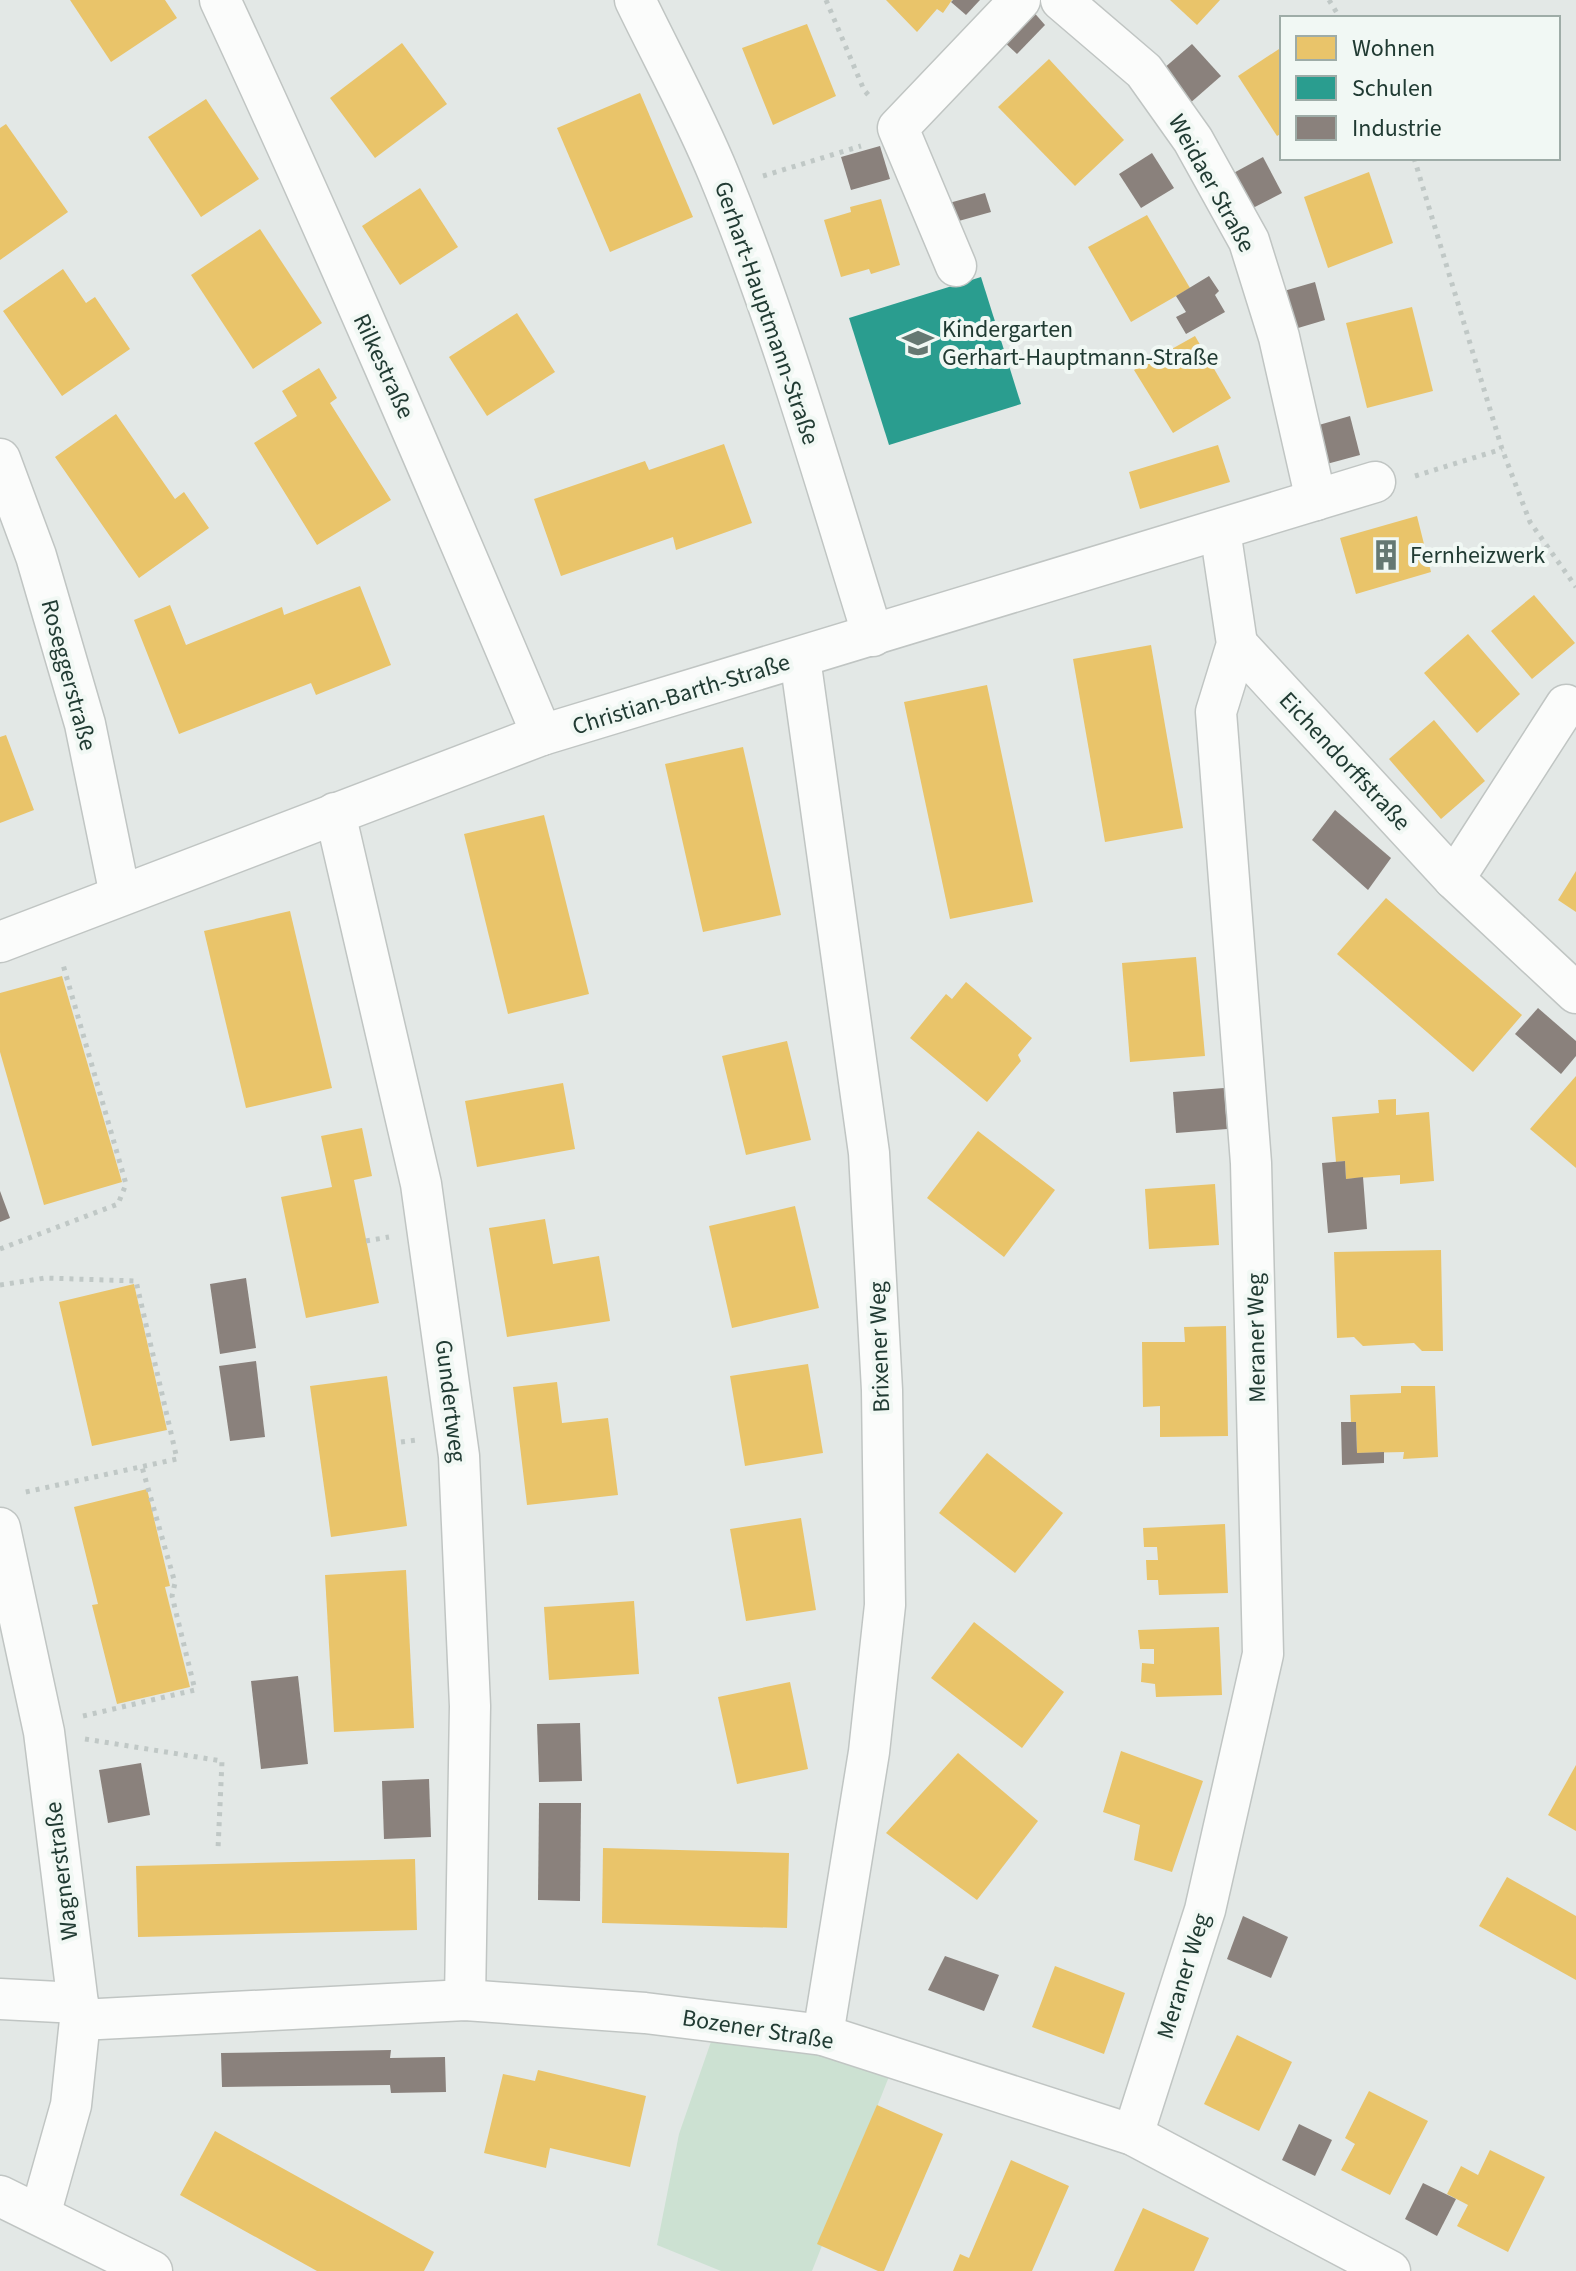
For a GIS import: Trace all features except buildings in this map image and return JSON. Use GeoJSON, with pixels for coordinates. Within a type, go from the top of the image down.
{"type":"FeatureCollection","features":[{"type":"Feature","properties":{"kind":"street","name":"Rilkestraße"},"geometry":{"type":"LineString","coordinates":[[220,0],[417,439],[542,735]]}},
{"type":"Feature","properties":{"kind":"street","name":"Gerhart-Hauptmann-Straße"},"geometry":{"type":"LineString","coordinates":[[635,0],[718,171],[742,234],[776,328],[873,636]]}},
{"type":"Feature","properties":{"kind":"street"},"geometry":{"type":"LineString","coordinates":[[956,266],[898,128],[1020,0]]}},
{"type":"Feature","properties":{"kind":"street","name":"Weidaer Straße"},"geometry":{"type":"LineString","coordinates":[[1061,0],[1144,71],[1193,140],[1249,241],[1279,337],[1316,500]]}},
{"type":"Feature","properties":{"kind":"street","name":"Roseggerstraße"},"geometry":{"type":"LineString","coordinates":[[0,459],[36,556],[85,724],[120,895]]}},
{"type":"Feature","properties":{"kind":"street","name":"Christian-Barth-Straße"},"geometry":{"type":"LineString","coordinates":[[0,942],[542,735],[1375,482]]}},
{"type":"Feature","properties":{"kind":"street","name":"Meraner Weg"},"geometry":{"type":"LineString","coordinates":[[1133,2135],[1205,1910],[1263,1654],[1251,1163],[1216,712],[1237,644],[1220,530]]}},
{"type":"Feature","properties":{"kind":"street","name":"Eichendorffstraße"},"geometry":{"type":"LineString","coordinates":[[1237,644],[1454,879],[1576,993]]}},
{"type":"Feature","properties":{"kind":"street","name":"Brixener Weg"},"geometry":{"type":"LineString","coordinates":[[800,658],[869,1153],[882,1390],[885,1605],[869,1752],[823,2035]]}},
{"type":"Feature","properties":{"kind":"street"},"geometry":{"type":"LineString","coordinates":[[1454,879],[1566,705]]}},
{"type":"Feature","properties":{"kind":"street","name":"Gundertweg"},"geometry":{"type":"LineString","coordinates":[[335,813],[421,1184],[459,1456],[470,1706],[465,2000]]}},
{"type":"Feature","properties":{"kind":"street","name":"Wagnerstraße"},"geometry":{"type":"LineString","coordinates":[[7,1511],[44,1728],[79,2011],[71,2105],[40,2215]]}},
{"type":"Feature","properties":{"kind":"street","name":"Bozener Straße"},"geometry":{"type":"LineString","coordinates":[[0,1999],[79,2011],[465,2000],[645,2013],[823,2035],[1133,2135],[1390,2271]]}},
{"type":"Feature","properties":{"kind":"street"},"geometry":{"type":"LineString","coordinates":[[0,2196],[152,2271]]}},
{"type":"Feature","properties":{"kind":"path"},"geometry":{"type":"LineString","coordinates":[[826,0],[864,90],[898,128]]}},
{"type":"Feature","properties":{"kind":"path"},"geometry":{"type":"LineString","coordinates":[[759,177],[863,146]]}},
{"type":"Feature","properties":{"kind":"path"},"geometry":{"type":"LineString","coordinates":[[1415,160],[1502,449],[1530,522],[1576,587]]}},
{"type":"Feature","properties":{"kind":"path"},"geometry":{"type":"LineString","coordinates":[[1375,482],[1386,486],[1502,449]]}},
{"type":"Feature","properties":{"kind":"path"},"geometry":{"type":"LineString","coordinates":[[0,1249],[118,1204],[126,1184],[51,922]]}},
{"type":"Feature","properties":{"kind":"path"},"geometry":{"type":"LineString","coordinates":[[0,1285],[45,1278],[136,1281],[177,1459],[142,1467],[7,1511]]}},
{"type":"Feature","properties":{"kind":"path"},"geometry":{"type":"LineString","coordinates":[[44,1728],[195,1690],[172,1596],[175,1583],[142,1467]]}},
{"type":"Feature","properties":{"kind":"path"},"geometry":{"type":"LineString","coordinates":[[44,1728],[222,1761],[218,1849]]}},
{"type":"Feature","properties":{"kind":"green space"},"geometry":{"type":"Polygon","coordinates":[[[714,2033],[819,2048],[890,2074],[812,2271],[721,2271],[657,2245],[679,2134],[714,2033]]]}},
{"type":"Feature","properties":{"kind":"place","name":"Kindergarten Gerhart-Hauptmann-Straße"},"geometry":{"type":"Point","coordinates":[918,343]}},
{"type":"Feature","properties":{"kind":"place","name":"Fernheizwerk"},"geometry":{"type":"Point","coordinates":[1386,555]}}]}
